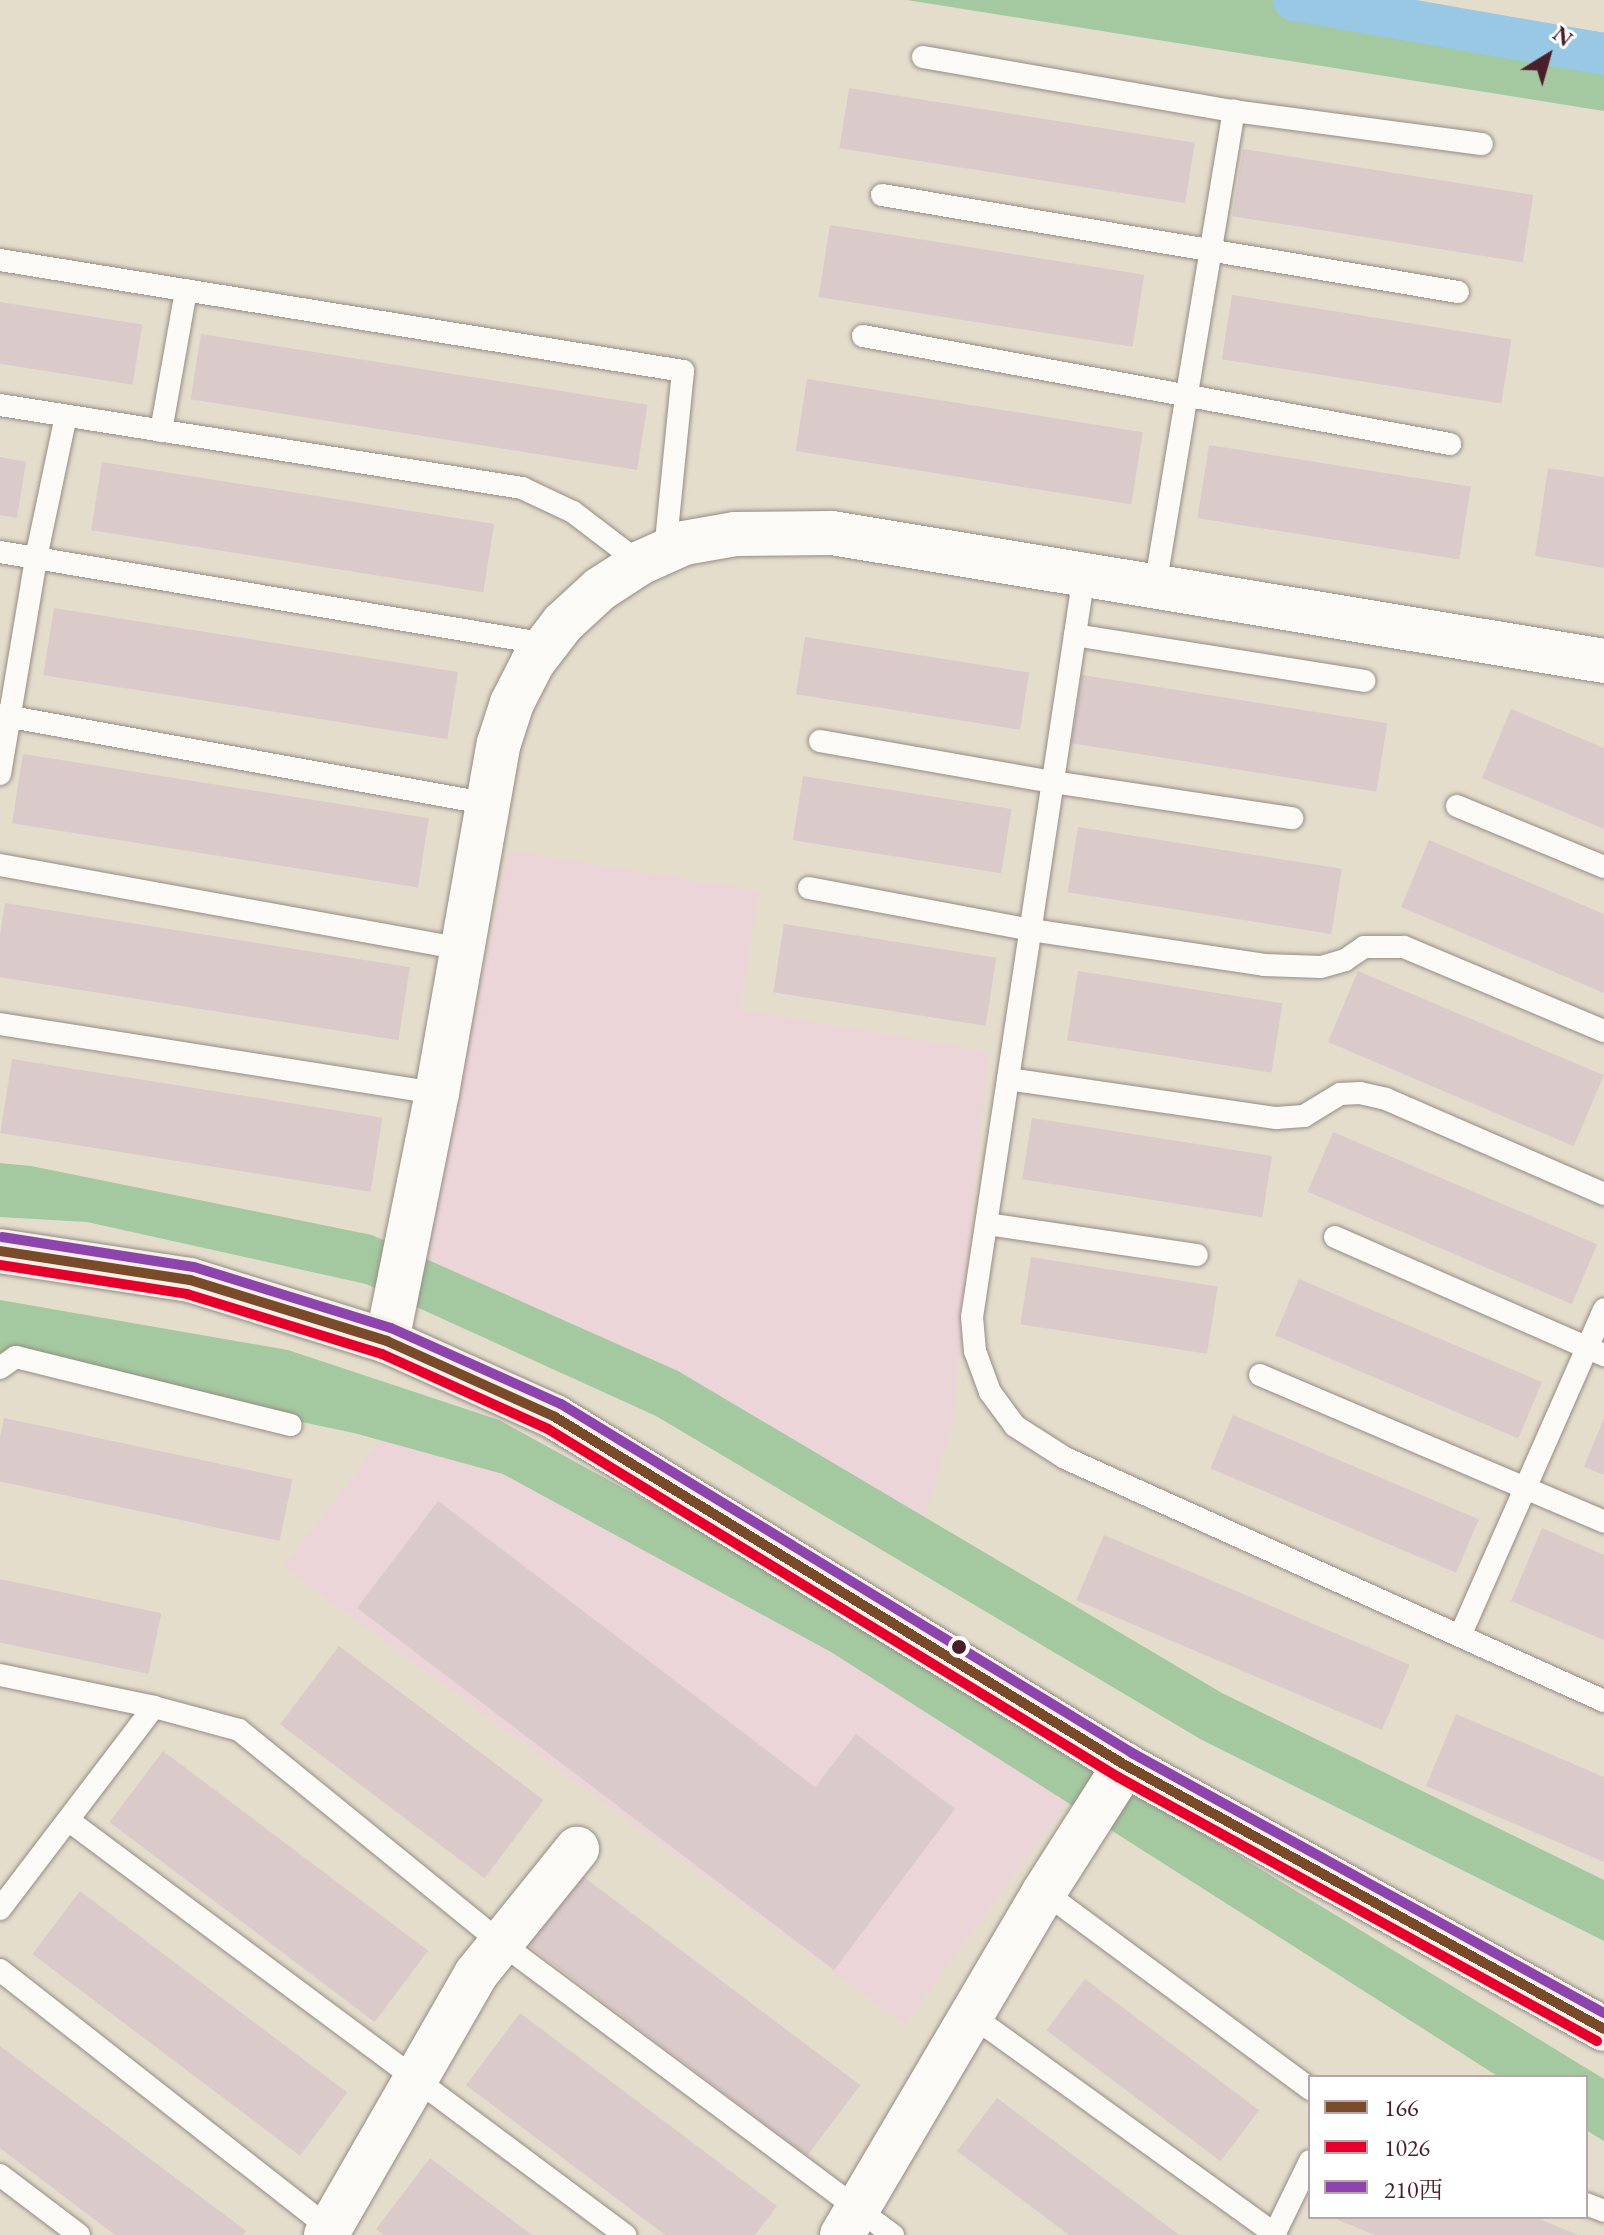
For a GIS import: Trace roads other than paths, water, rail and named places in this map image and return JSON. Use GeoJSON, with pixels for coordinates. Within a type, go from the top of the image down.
{"type":"FeatureCollection","features":[{"type":"Feature","properties":{"kind":"main road"},"geometry":{"type":"LineString","coordinates":[[0,1251],[190,1280],[387,1341],[555,1417],[1125,1765],[1604,2029]]}},
{"type":"Feature","properties":{"kind":"street"},"geometry":{"type":"LineString","coordinates":[[387,1341],[437,1093],[499,743],[512,703],[563,623],[600,589],[652,557],[684,543],[735,534],[832,533],[1604,661]]}},
{"type":"Feature","properties":{"kind":"street"},"geometry":{"type":"LineString","coordinates":[[849,2223],[1044,1892],[1125,1765]]}},
{"type":"Feature","properties":{"kind":"street"},"geometry":{"type":"LineString","coordinates":[[332,2233],[414,2080],[476,1974],[577,1849]]}},
{"type":"Feature","properties":{"kind":"lane"},"geometry":{"type":"LineString","coordinates":[[923,57],[1234,111],[1482,144]]}},
{"type":"Feature","properties":{"kind":"lane"},"geometry":{"type":"LineString","coordinates":[[1155,587],[1234,111]]}},
{"type":"Feature","properties":{"kind":"lane"},"geometry":{"type":"LineString","coordinates":[[882,195],[1458,292]]}},
{"type":"Feature","properties":{"kind":"lane"},"geometry":{"type":"LineString","coordinates":[[0,260],[683,371],[652,557],[573,512],[522,488],[0,405]]}},
{"type":"Feature","properties":{"kind":"lane"},"geometry":{"type":"LineString","coordinates":[[161,431],[186,290]]}},
{"type":"Feature","properties":{"kind":"lane"},"geometry":{"type":"LineString","coordinates":[[863,336],[1187,393],[1450,444]]}},
{"type":"Feature","properties":{"kind":"lane"},"geometry":{"type":"LineString","coordinates":[[0,774],[4,716],[66,416]]}},
{"type":"Feature","properties":{"kind":"lane"},"geometry":{"type":"LineString","coordinates":[[0,552],[547,644]]}},
{"type":"Feature","properties":{"kind":"lane"},"geometry":{"type":"LineString","coordinates":[[1084,575],[972,1317],[975,1351],[990,1392],[1015,1426],[1065,1458],[1604,1701]]}},
{"type":"Feature","properties":{"kind":"lane"},"geometry":{"type":"LineString","coordinates":[[1075,635],[1364,681]]}},
{"type":"Feature","properties":{"kind":"lane"},"geometry":{"type":"LineString","coordinates":[[4,716],[488,804]]}},
{"type":"Feature","properties":{"kind":"lane"},"geometry":{"type":"LineString","coordinates":[[820,741],[1053,782],[1292,818]]}},
{"type":"Feature","properties":{"kind":"lane"},"geometry":{"type":"LineString","coordinates":[[1457,806],[1604,867]]}},
{"type":"Feature","properties":{"kind":"lane"},"geometry":{"type":"LineString","coordinates":[[0,865],[463,949]]}},
{"type":"Feature","properties":{"kind":"lane"},"geometry":{"type":"LineString","coordinates":[[809,888],[1031,930],[1297,967],[1321,967],[1345,960],[1364,947],[1404,947],[1604,1031]]}},
{"type":"Feature","properties":{"kind":"lane"},"geometry":{"type":"LineString","coordinates":[[0,1024],[437,1093]]}},
{"type":"Feature","properties":{"kind":"lane"},"geometry":{"type":"LineString","coordinates":[[1008,1079],[1276,1118],[1304,1116],[1340,1094],[1360,1093],[1386,1099],[1604,1194]]}},
{"type":"Feature","properties":{"kind":"lane"},"geometry":{"type":"LineString","coordinates":[[987,1224],[1197,1255]]}},
{"type":"Feature","properties":{"kind":"lane"},"geometry":{"type":"LineString","coordinates":[[1335,1237],[1595,1352]]}},
{"type":"Feature","properties":{"kind":"lane"},"geometry":{"type":"LineString","coordinates":[[1460,1636],[1524,1490],[1595,1352],[1604,1309]]}},
{"type":"Feature","properties":{"kind":"lane"},"geometry":{"type":"LineString","coordinates":[[0,1368],[16,1357],[291,1425]]}},
{"type":"Feature","properties":{"kind":"lane"},"geometry":{"type":"LineString","coordinates":[[1260,1375],[1604,1522]]}},
{"type":"Feature","properties":{"kind":"lane"},"geometry":{"type":"LineString","coordinates":[[0,1675],[154,1707],[239,1730],[849,2223],[893,2235]]}},
{"type":"Feature","properties":{"kind":"lane"},"geometry":{"type":"LineString","coordinates":[[0,1909],[154,1707]]}},
{"type":"Feature","properties":{"kind":"lane"},"geometry":{"type":"LineString","coordinates":[[68,1820],[625,2235]]}},
{"type":"Feature","properties":{"kind":"lane"},"geometry":{"type":"LineString","coordinates":[[1044,1892],[1308,2088]]}},
{"type":"Feature","properties":{"kind":"lane"},"geometry":{"type":"LineString","coordinates":[[0,1970],[332,2233]]}},
{"type":"Feature","properties":{"kind":"lane"},"geometry":{"type":"LineString","coordinates":[[971,2015],[1275,2235],[1308,2165]]}},
{"type":"Feature","properties":{"kind":"lane"},"geometry":{"type":"LineString","coordinates":[[0,2175],[79,2235]]}},
{"type":"Feature","properties":{"kind":"waterway"},"geometry":{"type":"LineString","coordinates":[[1294,0],[1604,54]]}}]}
